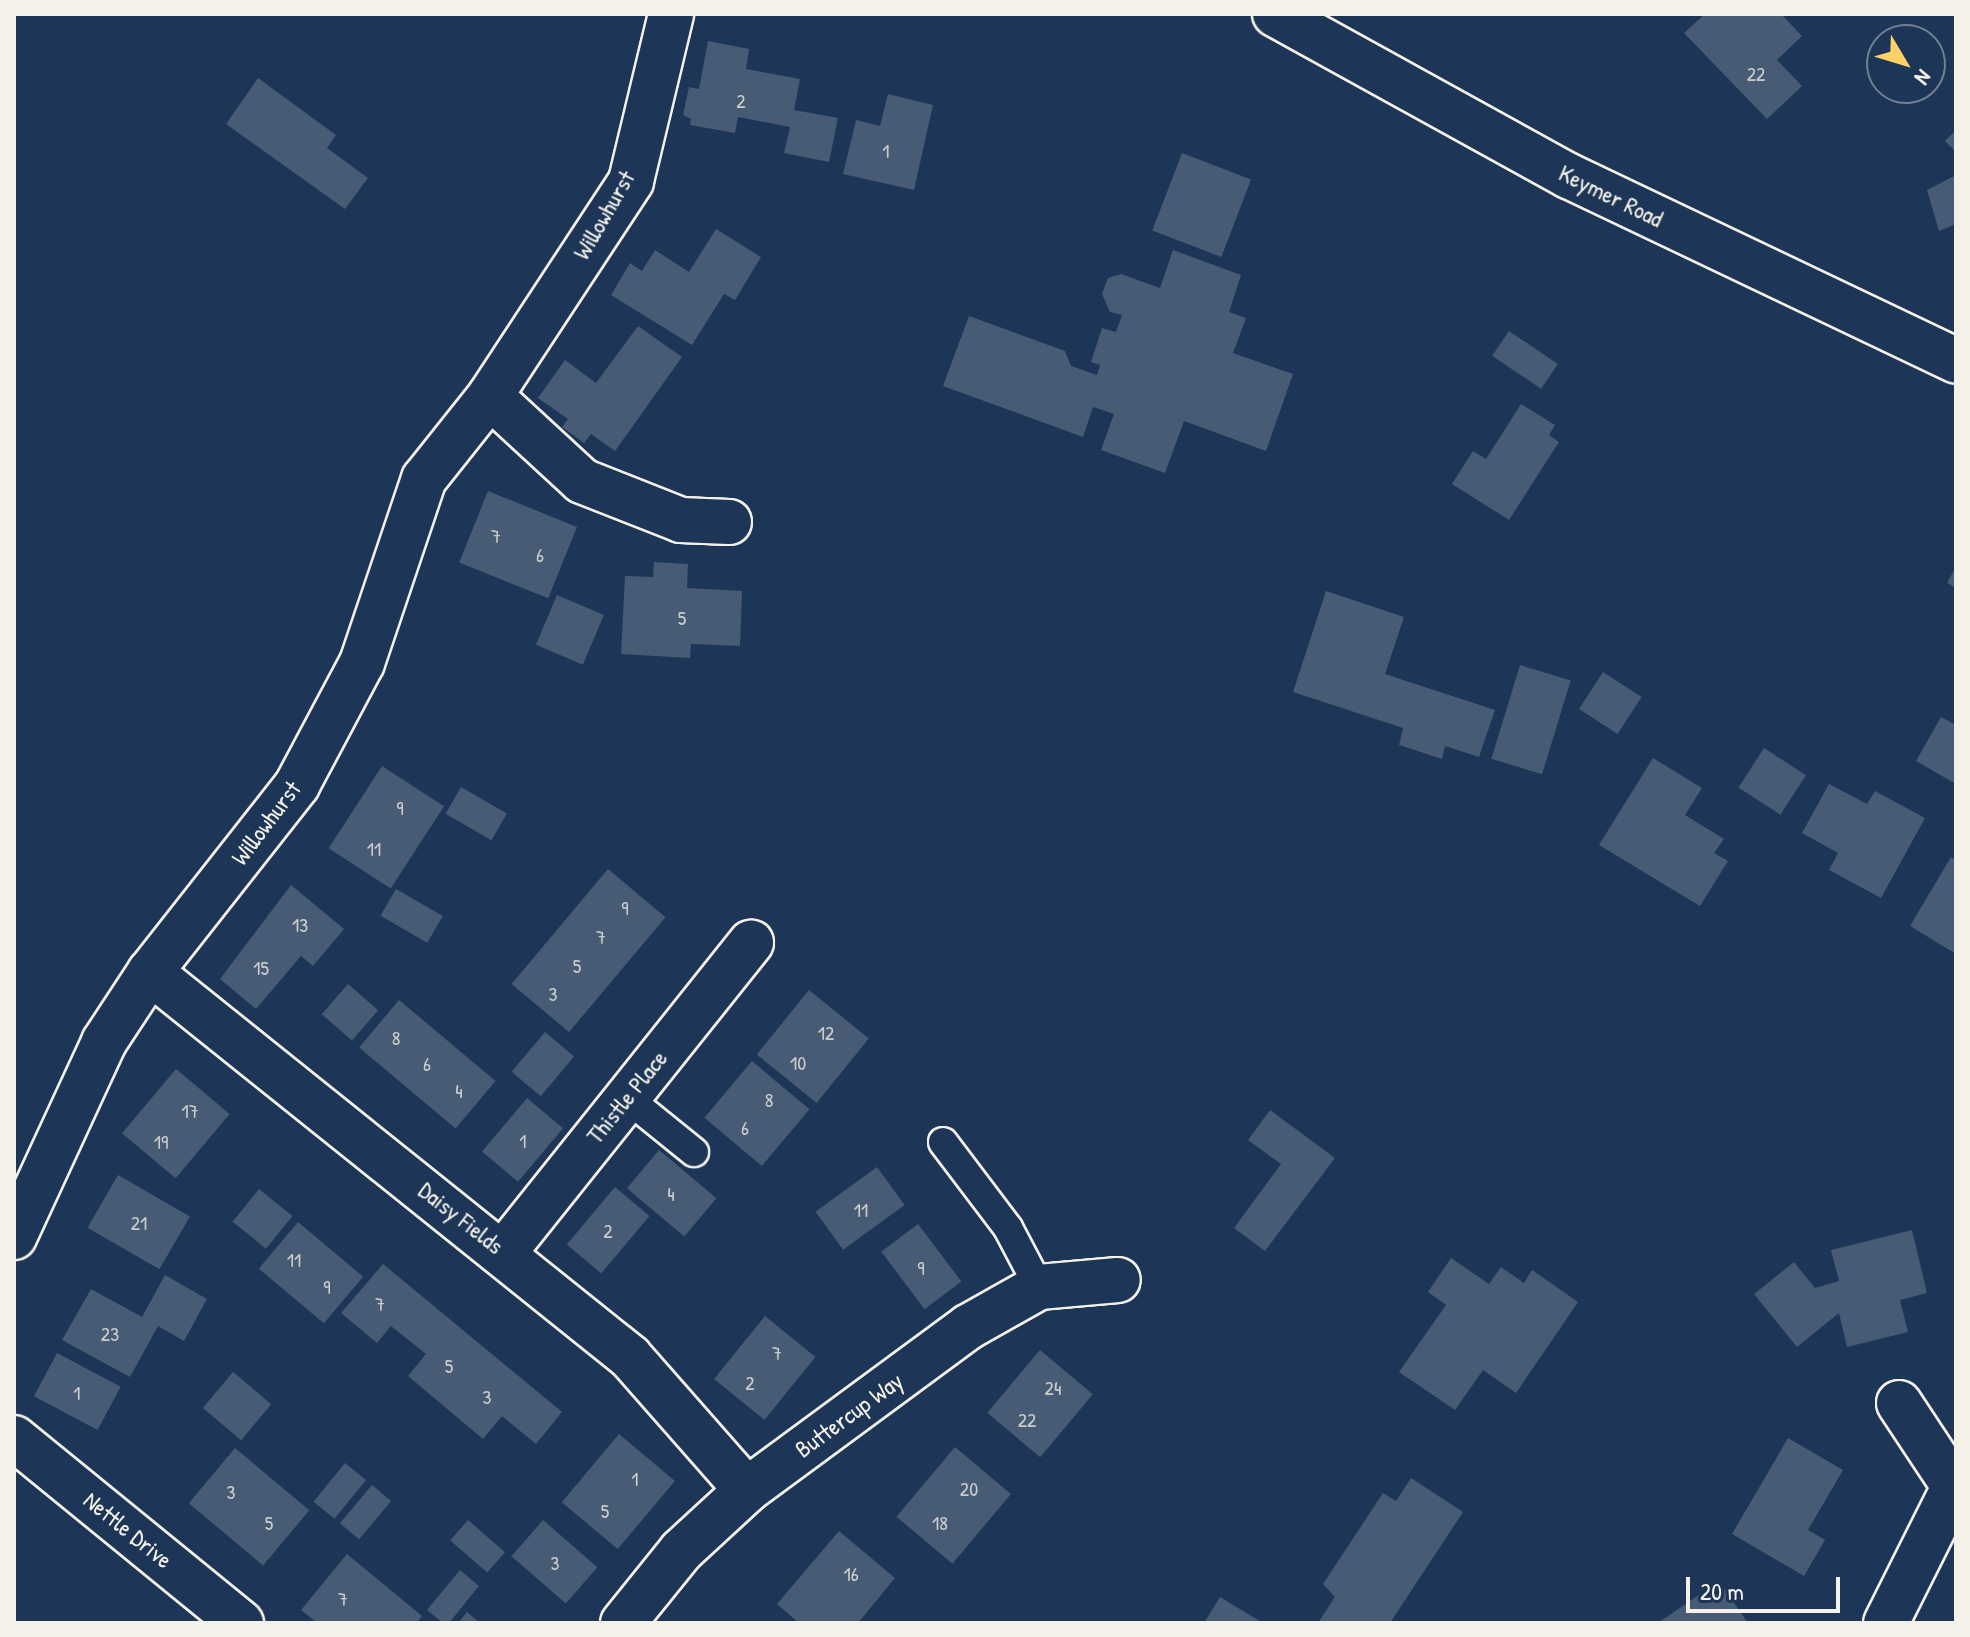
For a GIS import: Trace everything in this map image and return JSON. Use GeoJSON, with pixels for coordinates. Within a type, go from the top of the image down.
{"type":"FeatureCollection","features":[{"type":"Feature","properties":{"kind":"street","name":"Willowhurst"},"geometry":{"type":"LineString","coordinates":[[14,1237],[104,1042],[150,972],[297,785],[362,663],[424,479],[490,396],[631,181],[671,14]]}},
{"type":"Feature","properties":{"kind":"street","name":"Keymer Road"},"geometry":{"type":"LineString","coordinates":[[1275,14],[1569,176],[1956,361]]}},
{"type":"Feature","properties":{"kind":"street"},"geometry":{"type":"LineString","coordinates":[[490,396],[582,481],[681,520],[729,522]]}},
{"type":"Feature","properties":{"kind":"street","name":"Thistle Place"},"geometry":{"type":"LineString","coordinates":[[504,1252],[751,943]]}},
{"type":"Feature","properties":{"kind":"street","name":"Daisy Fields"},"geometry":{"type":"LineString","coordinates":[[150,972],[504,1252],[630,1357],[747,1490]]}},
{"type":"Feature","properties":{"kind":"street","name":"Buttercup Way"},"geometry":{"type":"LineString","coordinates":[[623,1623],[681,1551],[747,1490],[968,1327],[1039,1287],[1118,1280]]}},
{"type":"Feature","properties":{"kind":"street"},"geometry":{"type":"LineString","coordinates":[[1886,1623],[1954,1483],[1899,1403]]}},
{"type":"Feature","properties":{"kind":"street","name":"Nettle Drive"},"geometry":{"type":"LineString","coordinates":[[14,1438],[241,1623]]}},
{"type":"Feature","properties":{"kind":"lane"},"geometry":{"type":"LineString","coordinates":[[627,1098],[694,1152]]}},
{"type":"Feature","properties":{"kind":"lane"},"geometry":{"type":"LineString","coordinates":[[943,1142],[1008,1228],[1039,1287]]}},
{"type":"Feature","properties":{"kind":"building"},"geometry":{"type":"Polygon","coordinates":[[[1705,14],[1781,14],[1802,36],[1777,60],[1802,86],[1767,119],[1684,33],[1705,14]]]}},
{"type":"Feature","properties":{"kind":"building"},"geometry":{"type":"Polygon","coordinates":[[[708,41],[749,49],[746,69],[800,79],[794,110],[838,118],[829,162],[784,153],[790,127],[738,117],[735,133],[690,125],[691,119],[683,115],[689,87],[699,89],[708,41]]]}},
{"type":"Feature","properties":{"kind":"building"},"geometry":{"type":"Polygon","coordinates":[[[258,78],[336,135],[327,148],[368,178],[345,209],[226,124],[258,78]]]}},
{"type":"Feature","properties":{"kind":"building"},"geometry":{"type":"Polygon","coordinates":[[[888,94],[933,105],[914,190],[843,174],[856,120],[880,126],[888,94]]]}},
{"type":"Feature","properties":{"kind":"building"},"geometry":{"type":"Polygon","coordinates":[[[1956,130],[1956,152],[1945,141],[1956,130]]]}},
{"type":"Feature","properties":{"kind":"building"},"geometry":{"type":"Polygon","coordinates":[[[1182,153],[1251,180],[1221,257],[1152,230],[1182,153]]]}},
{"type":"Feature","properties":{"kind":"building"},"geometry":{"type":"Polygon","coordinates":[[[1956,175],[1956,224],[1939,231],[1927,190],[1956,175]]]}},
{"type":"Feature","properties":{"kind":"building"},"geometry":{"type":"Polygon","coordinates":[[[716,229],[761,257],[735,300],[724,294],[692,345],[611,295],[630,263],[642,271],[655,250],[689,272],[716,229]]]}},
{"type":"Feature","properties":{"kind":"building"},"geometry":{"type":"Polygon","coordinates":[[[1173,250],[1241,275],[1229,312],[1246,318],[1233,353],[1293,374],[1266,451],[1184,421],[1165,473],[1101,450],[1114,414],[1093,407],[1083,437],[943,386],[969,316],[1065,351],[1071,366],[1097,375],[1100,365],[1091,362],[1102,328],[1116,332],[1122,315],[1110,312],[1102,294],[1108,278],[1121,274],[1160,288],[1173,250]]]}},
{"type":"Feature","properties":{"kind":"building"},"geometry":{"type":"Polygon","coordinates":[[[638,326],[682,357],[615,451],[591,434],[584,443],[562,427],[568,419],[538,398],[565,360],[596,383],[638,326]]]}},
{"type":"Feature","properties":{"kind":"building"},"geometry":{"type":"Polygon","coordinates":[[[1509,331],[1558,364],[1541,389],[1492,356],[1509,331]]]}},
{"type":"Feature","properties":{"kind":"building"},"geometry":{"type":"Polygon","coordinates":[[[1521,404],[1555,425],[1549,435],[1559,442],[1509,520],[1452,484],[1473,451],[1486,459],[1521,404]]]}},
{"type":"Feature","properties":{"kind":"building"},"geometry":{"type":"Polygon","coordinates":[[[488,491],[577,527],[548,598],[459,562],[488,491]]]}},
{"type":"Feature","properties":{"kind":"building"},"geometry":{"type":"Polygon","coordinates":[[[654,562],[688,564],[687,588],[742,591],[740,646],[691,644],[690,658],[621,654],[625,576],[653,577],[654,562]]]}},
{"type":"Feature","properties":{"kind":"building"},"geometry":{"type":"Polygon","coordinates":[[[1956,567],[1956,588],[1947,583],[1956,567]]]}},
{"type":"Feature","properties":{"kind":"building"},"geometry":{"type":"Polygon","coordinates":[[[1326,591],[1404,617],[1385,674],[1495,710],[1479,757],[1445,746],[1442,759],[1399,745],[1403,728],[1293,692],[1326,591]]]}},
{"type":"Feature","properties":{"kind":"building"},"geometry":{"type":"Polygon","coordinates":[[[557,595],[604,615],[583,665],[536,645],[557,595]]]}},
{"type":"Feature","properties":{"kind":"building"},"geometry":{"type":"Polygon","coordinates":[[[1520,665],[1571,680],[1542,774],[1491,759],[1520,665]]]}},
{"type":"Feature","properties":{"kind":"building"},"geometry":{"type":"Polygon","coordinates":[[[1603,672],[1642,697],[1618,734],[1579,709],[1603,672]]]}},
{"type":"Feature","properties":{"kind":"building"},"geometry":{"type":"Polygon","coordinates":[[[1941,717],[1956,725],[1956,784],[1916,761],[1941,717]]]}},
{"type":"Feature","properties":{"kind":"building"},"geometry":{"type":"Polygon","coordinates":[[[1764,748],[1806,775],[1780,815],[1738,787],[1764,748]]]}},
{"type":"Feature","properties":{"kind":"building"},"geometry":{"type":"Polygon","coordinates":[[[1653,758],[1702,788],[1685,815],[1724,839],[1714,853],[1728,861],[1700,906],[1599,845],[1653,758]]]}},
{"type":"Feature","properties":{"kind":"building"},"geometry":{"type":"Polygon","coordinates":[[[382,766],[444,806],[391,888],[329,848],[382,766]]]}},
{"type":"Feature","properties":{"kind":"building"},"geometry":{"type":"Polygon","coordinates":[[[1829,784],[1867,804],[1875,791],[1925,818],[1881,898],[1829,870],[1838,853],[1802,833],[1829,784]]]}},
{"type":"Feature","properties":{"kind":"building"},"geometry":{"type":"Polygon","coordinates":[[[461,787],[507,814],[491,840],[446,814],[461,787]]]}},
{"type":"Feature","properties":{"kind":"building"},"geometry":{"type":"Polygon","coordinates":[[[1951,857],[1956,860],[1956,954],[1910,926],[1951,857]]]}},
{"type":"Feature","properties":{"kind":"building"},"geometry":{"type":"Polygon","coordinates":[[[608,869],[665,917],[569,1032],[512,984],[608,869]]]}},
{"type":"Feature","properties":{"kind":"building"},"geometry":{"type":"Polygon","coordinates":[[[291,885],[344,929],[313,966],[301,956],[256,1009],[220,979],[291,885]]]}},
{"type":"Feature","properties":{"kind":"building"},"geometry":{"type":"Polygon","coordinates":[[[396,889],[443,916],[427,943],[380,916],[396,889]]]}},
{"type":"Feature","properties":{"kind":"building"},"geometry":{"type":"Polygon","coordinates":[[[348,984],[378,1010],[352,1040],[322,1014],[348,984]]]}},
{"type":"Feature","properties":{"kind":"building"},"geometry":{"type":"Polygon","coordinates":[[[809,990],[869,1038],[817,1103],[757,1055],[809,990]]]}},
{"type":"Feature","properties":{"kind":"building"},"geometry":{"type":"Polygon","coordinates":[[[399,1000],[496,1081],[456,1128],[359,1047],[399,1000]]]}},
{"type":"Feature","properties":{"kind":"building"},"geometry":{"type":"Polygon","coordinates":[[[545,1032],[574,1056],[541,1096],[512,1072],[545,1032]]]}},
{"type":"Feature","properties":{"kind":"building"},"geometry":{"type":"Polygon","coordinates":[[[752,1061],[809,1109],[762,1166],[704,1118],[752,1061]]]}},
{"type":"Feature","properties":{"kind":"building"},"geometry":{"type":"Polygon","coordinates":[[[176,1069],[230,1114],[176,1178],[122,1133],[176,1069]]]}},
{"type":"Feature","properties":{"kind":"building"},"geometry":{"type":"Polygon","coordinates":[[[527,1098],[563,1128],[518,1182],[482,1152],[527,1098]]]}},
{"type":"Feature","properties":{"kind":"building"},"geometry":{"type":"Polygon","coordinates":[[[1270,1110],[1335,1158],[1265,1251],[1234,1228],[1281,1164],[1248,1140],[1270,1110]]]}},
{"type":"Feature","properties":{"kind":"building"},"geometry":{"type":"Polygon","coordinates":[[[659,1150],[716,1198],[684,1237],[627,1188],[659,1150]]]}},
{"type":"Feature","properties":{"kind":"building"},"geometry":{"type":"Polygon","coordinates":[[[877,1167],[905,1205],[843,1250],[816,1212],[877,1167]]]}},
{"type":"Feature","properties":{"kind":"building"},"geometry":{"type":"Polygon","coordinates":[[[118,1175],[190,1216],[159,1269],[88,1228],[118,1175]]]}},
{"type":"Feature","properties":{"kind":"building"},"geometry":{"type":"Polygon","coordinates":[[[615,1187],[649,1216],[601,1273],[567,1244],[615,1187]]]}},
{"type":"Feature","properties":{"kind":"building"},"geometry":{"type":"Polygon","coordinates":[[[259,1189],[292,1216],[266,1249],[233,1222],[259,1189]]]}},
{"type":"Feature","properties":{"kind":"building"},"geometry":{"type":"Polygon","coordinates":[[[298,1222],[363,1277],[324,1323],[259,1269],[298,1222]]]}},
{"type":"Feature","properties":{"kind":"building"},"geometry":{"type":"Polygon","coordinates":[[[918,1224],[961,1282],[925,1309],[881,1252],[918,1224]]]}},
{"type":"Feature","properties":{"kind":"building"},"geometry":{"type":"Polygon","coordinates":[[[1912,1230],[1927,1293],[1900,1300],[1908,1332],[1847,1347],[1839,1313],[1797,1347],[1754,1294],[1794,1262],[1815,1288],[1839,1281],[1831,1250],[1912,1230]]]}},
{"type":"Feature","properties":{"kind":"building"},"geometry":{"type":"Polygon","coordinates":[[[1451,1258],[1489,1284],[1501,1267],[1524,1283],[1532,1270],[1578,1302],[1516,1393],[1483,1370],[1455,1410],[1399,1372],[1446,1305],[1428,1292],[1451,1258]]]}},
{"type":"Feature","properties":{"kind":"building"},"geometry":{"type":"Polygon","coordinates":[[[383,1264],[562,1412],[536,1444],[502,1416],[483,1439],[408,1376],[426,1354],[391,1326],[377,1343],[341,1313],[383,1264]]]}},
{"type":"Feature","properties":{"kind":"building"},"geometry":{"type":"Polygon","coordinates":[[[165,1275],[207,1299],[184,1341],[158,1326],[130,1377],[62,1340],[91,1289],[142,1317],[165,1275]]]}},
{"type":"Feature","properties":{"kind":"building"},"geometry":{"type":"Polygon","coordinates":[[[765,1316],[816,1357],[765,1420],[714,1379],[765,1316]]]}},
{"type":"Feature","properties":{"kind":"building"},"geometry":{"type":"Polygon","coordinates":[[[1040,1350],[1093,1394],[1040,1457],[987,1413],[1040,1350]]]}},
{"type":"Feature","properties":{"kind":"building"},"geometry":{"type":"Polygon","coordinates":[[[57,1353],[121,1387],[98,1430],[34,1396],[57,1353]]]}},
{"type":"Feature","properties":{"kind":"building"},"geometry":{"type":"Polygon","coordinates":[[[233,1372],[271,1404],[241,1440],[203,1408],[233,1372]]]}},
{"type":"Feature","properties":{"kind":"building"},"geometry":{"type":"Polygon","coordinates":[[[619,1434],[675,1481],[618,1549],[562,1502],[619,1434]]]}},
{"type":"Feature","properties":{"kind":"building"},"geometry":{"type":"Polygon","coordinates":[[[1788,1438],[1843,1470],[1808,1530],[1825,1540],[1804,1576],[1732,1534],[1788,1438]]]}},
{"type":"Feature","properties":{"kind":"building"},"geometry":{"type":"Polygon","coordinates":[[[955,1447],[1011,1494],[952,1564],[897,1517],[955,1447]]]}},
{"type":"Feature","properties":{"kind":"building"},"geometry":{"type":"Polygon","coordinates":[[[235,1448],[309,1510],[263,1566],[189,1503],[235,1448]]]}},
{"type":"Feature","properties":{"kind":"building"},"geometry":{"type":"Polygon","coordinates":[[[345,1463],[366,1480],[335,1519],[314,1502],[345,1463]]]}},
{"type":"Feature","properties":{"kind":"building"},"geometry":{"type":"Polygon","coordinates":[[[1411,1478],[1463,1512],[1390,1623],[1318,1623],[1335,1597],[1323,1584],[1383,1493],[1396,1501],[1411,1478]]]}},
{"type":"Feature","properties":{"kind":"building"},"geometry":{"type":"Polygon","coordinates":[[[372,1485],[391,1501],[359,1539],[340,1523],[372,1485]]]}},
{"type":"Feature","properties":{"kind":"building"},"geometry":{"type":"Polygon","coordinates":[[[468,1520],[505,1552],[487,1573],[450,1540],[468,1520]]]}},
{"type":"Feature","properties":{"kind":"building"},"geometry":{"type":"Polygon","coordinates":[[[543,1520],[597,1567],[566,1603],[512,1556],[543,1520]]]}},
{"type":"Feature","properties":{"kind":"building"},"geometry":{"type":"Polygon","coordinates":[[[839,1531],[895,1578],[858,1623],[799,1623],[777,1604],[839,1531]]]}},
{"type":"Feature","properties":{"kind":"building"},"geometry":{"type":"Polygon","coordinates":[[[347,1554],[422,1616],[417,1623],[317,1623],[301,1610],[347,1554]]]}},
{"type":"Feature","properties":{"kind":"building"},"geometry":{"type":"Polygon","coordinates":[[[460,1570],[479,1586],[449,1623],[443,1623],[427,1610],[460,1570]]]}},
{"type":"Feature","properties":{"kind":"building"},"geometry":{"type":"Polygon","coordinates":[[[1719,1581],[1748,1623],[1658,1623],[1719,1581]]]}},
{"type":"Feature","properties":{"kind":"building"},"geometry":{"type":"Polygon","coordinates":[[[1220,1597],[1263,1623],[1204,1623],[1220,1597]]]}},
{"type":"Feature","properties":{"kind":"building"},"geometry":{"type":"Polygon","coordinates":[[[467,1612],[480,1623],[458,1623],[467,1612]]]}}]}
